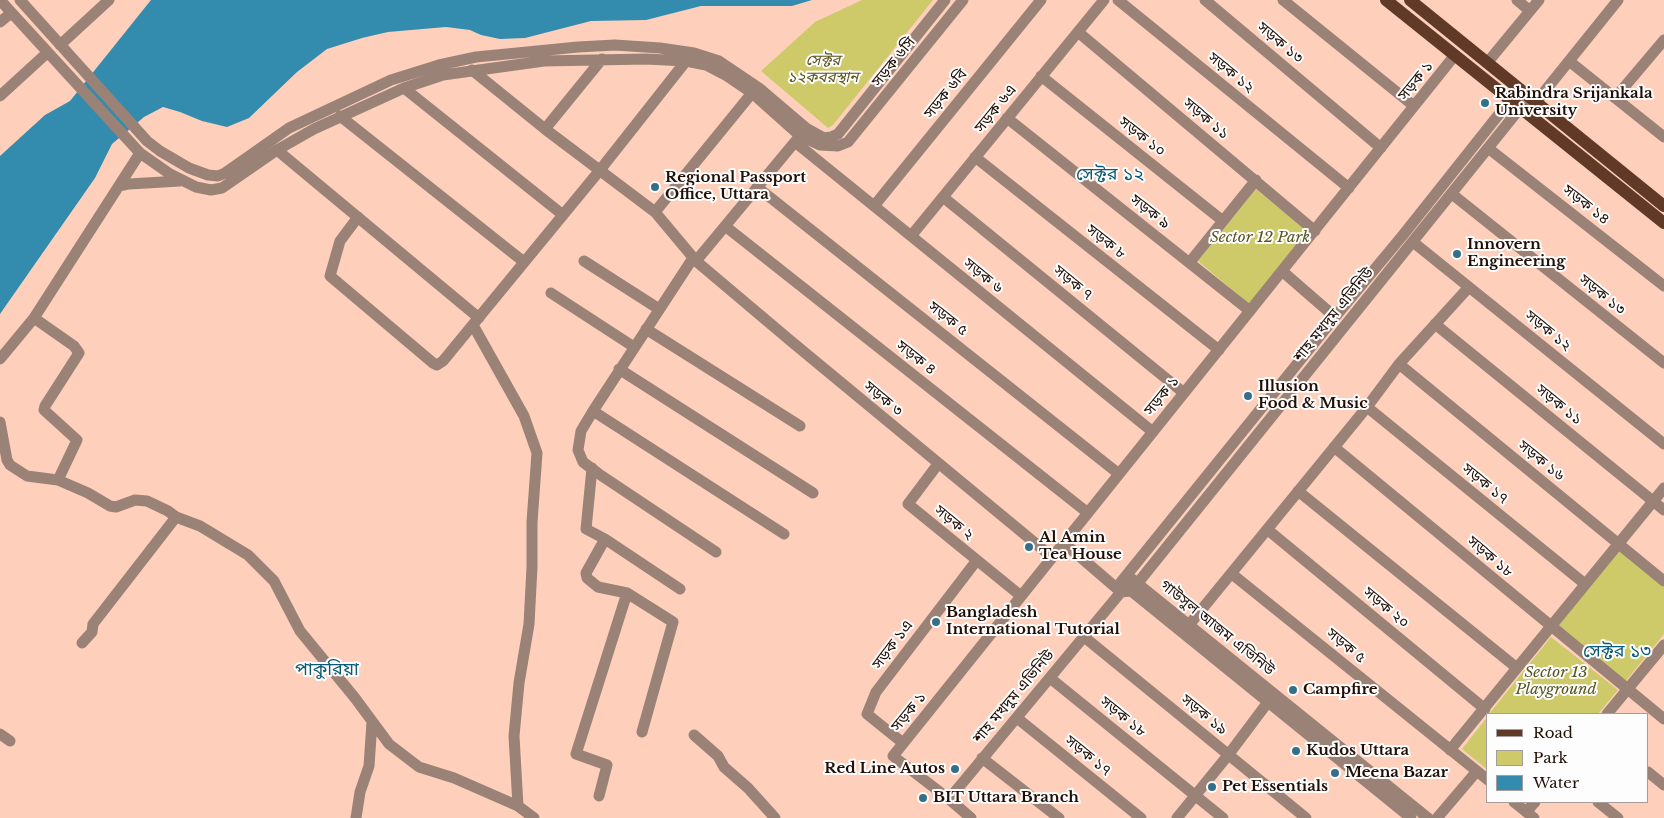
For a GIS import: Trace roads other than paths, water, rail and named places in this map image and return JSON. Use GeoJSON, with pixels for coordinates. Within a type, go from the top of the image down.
{"type":"FeatureCollection","features":[{"type":"Feature","properties":{"kind":"main road"},"geometry":{"type":"LineString","coordinates":[[1386,0],[1664,223]]}},
{"type":"Feature","properties":{"kind":"main road"},"geometry":{"type":"LineString","coordinates":[[1410,0],[1664,206]]}},
{"type":"Feature","properties":{"kind":"main road"},"geometry":{"type":"LineString","coordinates":[[1608,178],[1616,168]]}},
{"type":"Feature","properties":{"kind":"street"},"geometry":{"type":"LineString","coordinates":[[0,0],[138,151],[184,182]]}},
{"type":"Feature","properties":{"kind":"street"},"geometry":{"type":"LineString","coordinates":[[20,0],[147,141],[189,168],[208,175],[218,176],[232,169],[289,128],[391,80],[439,65],[476,57],[615,46],[660,48],[694,53],[719,61],[759,88],[806,128],[831,140]]}},
{"type":"Feature","properties":{"kind":"street","name":"সড়ক ৬সি"},"geometry":{"type":"LineString","coordinates":[[831,140],[945,0]]}},
{"type":"Feature","properties":{"kind":"street","name":"সড়ক ৬সি"},"geometry":{"type":"LineString","coordinates":[[831,140],[848,142],[963,0]]}},
{"type":"Feature","properties":{"kind":"street","name":"সড়ক ৬বি"},"geometry":{"type":"LineString","coordinates":[[874,206],[1041,0]]}},
{"type":"Feature","properties":{"kind":"street","name":"সড়ক ৬এ"},"geometry":{"type":"LineString","coordinates":[[911,236],[1104,0]]}},
{"type":"Feature","properties":{"kind":"street","name":"সড়ক ১২"},"geometry":{"type":"LineString","coordinates":[[1118,0],[1349,188]]}},
{"type":"Feature","properties":{"kind":"street","name":"সড়ক ১৩"},"geometry":{"type":"LineString","coordinates":[[1204,0],[1381,148]]}},
{"type":"Feature","properties":{"kind":"street"},"geometry":{"type":"LineString","coordinates":[[1283,0],[1414,106]]}},
{"type":"Feature","properties":{"kind":"street"},"geometry":{"type":"LineString","coordinates":[[1517,0],[1530,10]]}},
{"type":"Feature","properties":{"kind":"street"},"geometry":{"type":"LineString","coordinates":[[1488,63],[1539,0]]}},
{"type":"Feature","properties":{"kind":"street","name":"শাহ মখদুম এভিনিউ"},"geometry":{"type":"LineString","coordinates":[[949,799],[1083,636],[1228,472],[1521,108],[1528,96],[1569,61],[1618,0]]}},
{"type":"Feature","properties":{"kind":"street"},"geometry":{"type":"LineString","coordinates":[[55,62],[63,48],[105,1]]}},
{"type":"Feature","properties":{"kind":"street"},"geometry":{"type":"LineString","coordinates":[[0,22],[11,13]]}},
{"type":"Feature","properties":{"kind":"street","name":"সড়ক ১১"},"geometry":{"type":"LineString","coordinates":[[1078,32],[1256,180],[1314,231]]}},
{"type":"Feature","properties":{"kind":"street"},"geometry":{"type":"LineString","coordinates":[[1615,98],[1664,40]]}},
{"type":"Feature","properties":{"kind":"street"},"geometry":{"type":"LineString","coordinates":[[904,51],[915,60]]}},
{"type":"Feature","properties":{"kind":"street"},"geometry":{"type":"LineString","coordinates":[[1654,52],[1664,60]]}},
{"type":"Feature","properties":{"kind":"street"},"geometry":{"type":"LineString","coordinates":[[0,96],[47,53]]}},
{"type":"Feature","properties":{"kind":"street","name":"সড়ক ১"},"geometry":{"type":"LineString","coordinates":[[949,799],[892,756],[1455,55]]}},
{"type":"Feature","properties":{"kind":"street"},"geometry":{"type":"LineString","coordinates":[[545,129],[602,59]]}},
{"type":"Feature","properties":{"kind":"street","name":"সড়ক ৬"},"geometry":{"type":"LineString","coordinates":[[184,182],[211,190],[222,188],[277,150],[340,116],[404,88],[443,75],[544,61],[602,59],[686,61],[706,65],[727,76],[752,93],[820,162],[1153,432]]}},
{"type":"Feature","properties":{"kind":"street"},"geometry":{"type":"LineString","coordinates":[[358,217],[340,241],[330,276],[437,365],[444,361],[686,61]]}},
{"type":"Feature","properties":{"kind":"street"},"geometry":{"type":"LineString","coordinates":[[1569,61],[1664,137]]}},
{"type":"Feature","properties":{"kind":"street","name":"সড়ক ৩"},"geometry":{"type":"LineString","coordinates":[[472,70],[545,129],[655,212],[695,259],[938,464],[1052,557]]}},
{"type":"Feature","properties":{"kind":"street","name":"সড়ক ১০"},"geometry":{"type":"LineString","coordinates":[[1041,76],[1223,220]]}},
{"type":"Feature","properties":{"kind":"street"},"geometry":{"type":"LineString","coordinates":[[404,88],[563,215]]}},
{"type":"Feature","properties":{"kind":"street"},"geometry":{"type":"LineString","coordinates":[[655,212],[752,93]]}},
{"type":"Feature","properties":{"kind":"street","name":"শাহ মখদুম এভিনিউ"},"geometry":{"type":"LineString","coordinates":[[1127,585],[1218,464],[1510,100],[1528,96]]}},
{"type":"Feature","properties":{"kind":"street"},"geometry":{"type":"LineString","coordinates":[[340,116],[524,262]]}},
{"type":"Feature","properties":{"kind":"street","name":"সড়ক ৯"},"geometry":{"type":"LineString","coordinates":[[1007,118],[1250,311]]}},
{"type":"Feature","properties":{"kind":"street"},"geometry":{"type":"LineString","coordinates":[[716,552],[583,462],[578,450],[581,432],[619,369],[695,259],[798,139],[810,141],[831,140]]}},
{"type":"Feature","properties":{"kind":"street"},"geometry":{"type":"LineString","coordinates":[[820,162],[831,140]]}},
{"type":"Feature","properties":{"kind":"street","name":"সড়ক ১৪"},"geometry":{"type":"LineString","coordinates":[[1488,148],[1664,286]]}},
{"type":"Feature","properties":{"kind":"street"},"geometry":{"type":"LineString","coordinates":[[277,150],[358,217],[476,321],[524,416],[537,453],[532,522],[529,624],[519,684],[514,736],[518,806]]}},
{"type":"Feature","properties":{"kind":"street"},"geometry":{"type":"LineString","coordinates":[[0,359],[34,318],[120,186],[138,151]]}},
{"type":"Feature","properties":{"kind":"street","name":"সড়ক ৮"},"geometry":{"type":"LineString","coordinates":[[975,157],[1219,350]]}},
{"type":"Feature","properties":{"kind":"street"},"geometry":{"type":"LineString","coordinates":[[1190,262],[1256,180]]}},
{"type":"Feature","properties":{"kind":"street"},"geometry":{"type":"LineString","coordinates":[[120,186],[184,182]]}},
{"type":"Feature","properties":{"kind":"street","name":"সড়ক ৫"},"geometry":{"type":"LineString","coordinates":[[758,187],[1119,474]]}},
{"type":"Feature","properties":{"kind":"street","name":"সড়ক ১৩"},"geometry":{"type":"LineString","coordinates":[[1452,194],[1664,363]]}},
{"type":"Feature","properties":{"kind":"street","name":"সড়ক ৭"},"geometry":{"type":"LineString","coordinates":[[943,197],[1184,393]]}},
{"type":"Feature","properties":{"kind":"street"},"geometry":{"type":"LineString","coordinates":[[1426,207],[1435,215]]}},
{"type":"Feature","properties":{"kind":"street","name":"সড়ক ৪"},"geometry":{"type":"LineString","coordinates":[[725,226],[1088,513]]}},
{"type":"Feature","properties":{"kind":"street","name":"সড়ক ১২"},"geometry":{"type":"LineString","coordinates":[[1413,242],[1664,444]]}},
{"type":"Feature","properties":{"kind":"street"},"geometry":{"type":"LineString","coordinates":[[584,261],[659,309]]}},
{"type":"Feature","properties":{"kind":"street"},"geometry":{"type":"LineString","coordinates":[[1282,271],[1335,317]]}},
{"type":"Feature","properties":{"kind":"street"},"geometry":{"type":"LineString","coordinates":[[1189,625],[1367,407],[1399,364],[1469,287]]}},
{"type":"Feature","properties":{"kind":"street"},"geometry":{"type":"LineString","coordinates":[[551,293],[634,347]]}},
{"type":"Feature","properties":{"kind":"street"},"geometry":{"type":"LineString","coordinates":[[1343,307],[1353,316]]}},
{"type":"Feature","properties":{"kind":"street"},"geometry":{"type":"LineString","coordinates":[[34,318],[74,346],[79,353],[44,410],[76,437],[77,440],[58,480]]}},
{"type":"Feature","properties":{"kind":"street","name":"সড়ক ১১"},"geometry":{"type":"LineString","coordinates":[[1435,324],[1664,510]]}},
{"type":"Feature","properties":{"kind":"street"},"geometry":{"type":"LineString","coordinates":[[646,329],[800,426]]}},
{"type":"Feature","properties":{"kind":"street","name":"সড়ক ১৬"},"geometry":{"type":"LineString","coordinates":[[1399,364],[1664,580]]}},
{"type":"Feature","properties":{"kind":"street"},"geometry":{"type":"LineString","coordinates":[[619,369],[813,492]]}},
{"type":"Feature","properties":{"kind":"street","name":"সড়ক ১৭"},"geometry":{"type":"LineString","coordinates":[[1367,407],[1585,584]]}},
{"type":"Feature","properties":{"kind":"street"},"geometry":{"type":"LineString","coordinates":[[593,411],[784,534]]}},
{"type":"Feature","properties":{"kind":"street"},"geometry":{"type":"LineString","coordinates":[[0,422],[4,448],[10,465],[27,476],[58,480],[88,493],[110,506],[116,507],[140,500],[200,526],[248,554],[274,581],[300,631],[355,698],[389,744],[419,767],[454,778],[518,806],[534,818]]}},
{"type":"Feature","properties":{"kind":"street","name":"সড়ক ১৮"},"geometry":{"type":"LineString","coordinates":[[1334,446],[1627,690]]}},
{"type":"Feature","properties":{"kind":"street","name":"সড়ক ২"},"geometry":{"type":"LineString","coordinates":[[938,464],[908,504],[1021,596]]}},
{"type":"Feature","properties":{"kind":"street"},"geometry":{"type":"LineString","coordinates":[[1218,464],[1228,472]]}},
{"type":"Feature","properties":{"kind":"street"},"geometry":{"type":"LineString","coordinates":[[592,468],[586,529],[605,539],[680,589]]}},
{"type":"Feature","properties":{"kind":"street"},"geometry":{"type":"LineString","coordinates":[[1450,750],[1664,488]]}},
{"type":"Feature","properties":{"kind":"street"},"geometry":{"type":"LineString","coordinates":[[1298,490],[1517,668]]}},
{"type":"Feature","properties":{"kind":"street"},"geometry":{"type":"LineString","coordinates":[[82,643],[92,632],[93,624],[176,517]]}},
{"type":"Feature","properties":{"kind":"street","name":"সড়ক ২০"},"geometry":{"type":"LineString","coordinates":[[1268,530],[1485,709]]}},
{"type":"Feature","properties":{"kind":"street"},"geometry":{"type":"LineString","coordinates":[[605,539],[586,573],[587,578],[598,587],[627,593],[673,622],[642,732]]}},
{"type":"Feature","properties":{"kind":"street"},"geometry":{"type":"LineString","coordinates":[[1064,543],[1127,585]]}},
{"type":"Feature","properties":{"kind":"street","name":"সড়ক ১এ"},"geometry":{"type":"LineString","coordinates":[[903,743],[867,714],[876,692],[977,560]]}},
{"type":"Feature","properties":{"kind":"street","name":"সড়ক ৫"},"geometry":{"type":"LineString","coordinates":[[1232,574],[1486,778]]}},
{"type":"Feature","properties":{"kind":"street","name":"গাউসুল আজম এভিনিউ"},"geometry":{"type":"LineString","coordinates":[[1127,585],[1189,625],[1428,818]]}},
{"type":"Feature","properties":{"kind":"street","name":"গাউসুল আজম এভিনিউ"},"geometry":{"type":"LineString","coordinates":[[1127,585],[1411,818]]}},
{"type":"Feature","properties":{"kind":"street"},"geometry":{"type":"LineString","coordinates":[[599,796],[607,765],[576,754],[627,593]]}},
{"type":"Feature","properties":{"kind":"street","name":"সড়ক ১৯"},"geometry":{"type":"LineString","coordinates":[[1083,636],[1306,818]]}},
{"type":"Feature","properties":{"kind":"street"},"geometry":{"type":"LineString","coordinates":[[1608,713],[1664,646]]}},
{"type":"Feature","properties":{"kind":"street","name":"সড়ক ১৮"},"geometry":{"type":"LineString","coordinates":[[1050,678],[1223,818]]}},
{"type":"Feature","properties":{"kind":"street"},"geometry":{"type":"LineString","coordinates":[[1627,690],[1664,719]]}},
{"type":"Feature","properties":{"kind":"street"},"geometry":{"type":"LineString","coordinates":[[1177,818],[1268,702]]}},
{"type":"Feature","properties":{"kind":"street","name":"সড়ক ১৭"},"geometry":{"type":"LineString","coordinates":[[1016,718],[1141,818]]}},
{"type":"Feature","properties":{"kind":"street"},"geometry":{"type":"LineString","coordinates":[[356,818],[360,792],[369,766],[372,722]]}},
{"type":"Feature","properties":{"kind":"street"},"geometry":{"type":"LineString","coordinates":[[694,735],[718,756],[724,767],[748,788],[775,818]]}},
{"type":"Feature","properties":{"kind":"street"},"geometry":{"type":"LineString","coordinates":[[982,758],[1058,818]]}},
{"type":"Feature","properties":{"kind":"street"},"geometry":{"type":"LineString","coordinates":[[1438,818],[1477,771]]}},
{"type":"Feature","properties":{"kind":"street"},"geometry":{"type":"LineString","coordinates":[[1649,773],[1664,785]]}},
{"type":"Feature","properties":{"kind":"street"},"geometry":{"type":"LineString","coordinates":[[949,799],[971,818]]}},
{"type":"Feature","properties":{"kind":"street"},"geometry":{"type":"LineString","coordinates":[[1515,803],[1530,815],[1535,803]]}},
{"type":"Feature","properties":{"kind":"street"},"geometry":{"type":"LineString","coordinates":[[1599,803],[1618,818]]}},
{"type":"Feature","properties":{"kind":"water"},"geometry":{"type":"Polygon","coordinates":[[[151,0],[812,0],[792,6],[701,6],[646,20],[591,21],[525,38],[500,39],[481,35],[470,30],[446,27],[388,32],[327,49],[297,72],[249,118],[227,127],[202,121],[163,107],[144,117],[112,144],[95,178],[0,314],[0,156],[45,115],[70,101],[151,0]]]}},
{"type":"Feature","properties":{"kind":"place","name":"Rabindra Srijankala University"},"geometry":{"type":"Point","coordinates":[1485,103]}},
{"type":"Feature","properties":{"kind":"place","name":"Regional Passport Office, Uttara"},"geometry":{"type":"Point","coordinates":[655,187]}},
{"type":"Feature","properties":{"kind":"place","name":"Innovern Engineering"},"geometry":{"type":"Point","coordinates":[1457,254]}},
{"type":"Feature","properties":{"kind":"place","name":"Illusion Food & Music"},"geometry":{"type":"Point","coordinates":[1248,396]}},
{"type":"Feature","properties":{"kind":"place","name":"Al Amin Tea House"},"geometry":{"type":"Point","coordinates":[1029,547]}},
{"type":"Feature","properties":{"kind":"place","name":"Bangladesh International Tutorial"},"geometry":{"type":"Point","coordinates":[936,622]}},
{"type":"Feature","properties":{"kind":"place","name":"Campfire"},"geometry":{"type":"Point","coordinates":[1293,690]}},
{"type":"Feature","properties":{"kind":"place","name":"Kudos Uttara"},"geometry":{"type":"Point","coordinates":[1296,751]}},
{"type":"Feature","properties":{"kind":"place","name":"Red Line Autos"},"geometry":{"type":"Point","coordinates":[955,769]}},
{"type":"Feature","properties":{"kind":"place","name":"Meena Bazar"},"geometry":{"type":"Point","coordinates":[1335,773]}},
{"type":"Feature","properties":{"kind":"place","name":"Pet Essentials"},"geometry":{"type":"Point","coordinates":[1212,787]}},
{"type":"Feature","properties":{"kind":"place","name":"BIT Uttara Branch"},"geometry":{"type":"Point","coordinates":[923,798]}},
{"type":"Feature","properties":{"kind":"district","name":"সেক্টর ১২"},"geometry":{"type":"Point","coordinates":[1110,175]}},
{"type":"Feature","properties":{"kind":"district","name":"সেক্টর ১৩"},"geometry":{"type":"Point","coordinates":[1617,652]}},
{"type":"Feature","properties":{"kind":"district","name":"পাকুরিয়া"},"geometry":{"type":"Point","coordinates":[327,670]}},
{"type":"Feature","properties":{"kind":"park label","name":"সেক্টর ১২কবরস্থান"},"geometry":{"type":"Point","coordinates":[823,70]}},
{"type":"Feature","properties":{"kind":"park label","name":"Sector 12 Park"},"geometry":{"type":"Point","coordinates":[1260,238]}},
{"type":"Feature","properties":{"kind":"park label","name":"Sector 13 Playground"},"geometry":{"type":"Point","coordinates":[1556,682]}}]}
